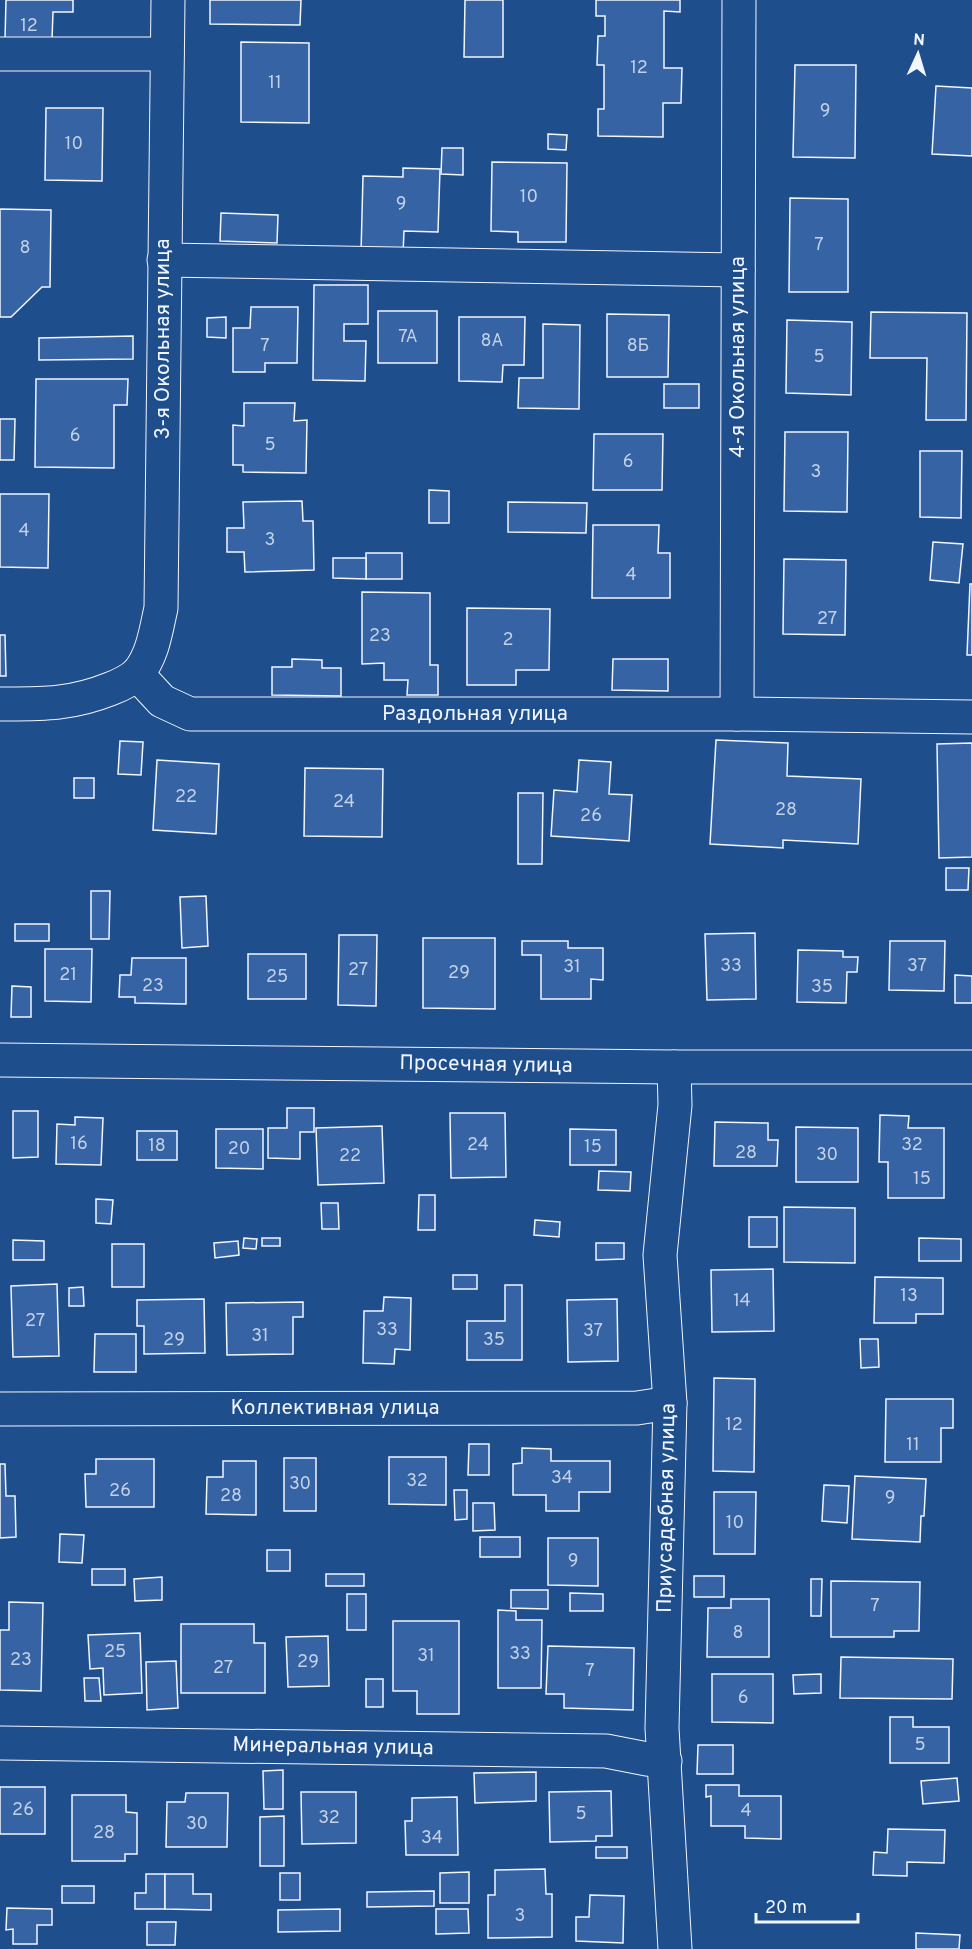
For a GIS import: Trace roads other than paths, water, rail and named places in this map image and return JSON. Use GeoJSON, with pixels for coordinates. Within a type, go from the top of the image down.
{"type":"FeatureCollection","features":[{"type":"Feature","properties":{"kind":"street","name":"3-я Окольная улица"},"geometry":{"type":"LineString","coordinates":[[137,674],[152,648],[161,608],[168,0]]}},
{"type":"Feature","properties":{"kind":"street","name":"4-я Окольная улица"},"geometry":{"type":"LineString","coordinates":[[737,714],[739,0]]}},
{"type":"Feature","properties":{"kind":"street"},"geometry":{"type":"LineString","coordinates":[[0,54],[167,54]]}},
{"type":"Feature","properties":{"kind":"street"},"geometry":{"type":"LineString","coordinates":[[164,260],[738,270]]}},
{"type":"Feature","properties":{"kind":"street"},"geometry":{"type":"LineString","coordinates":[[0,704],[54,704],[90,697],[118,686],[137,674]]}},
{"type":"Feature","properties":{"kind":"street","name":"Раздольная улица"},"geometry":{"type":"LineString","coordinates":[[137,674],[162,702],[190,714],[737,714],[972,717]]}},
{"type":"Feature","properties":{"kind":"street","name":"Просечная улица"},"geometry":{"type":"LineString","coordinates":[[0,1060],[674,1067],[972,1067]]}},
{"type":"Feature","properties":{"kind":"street","name":"Приусадебная улица"},"geometry":{"type":"LineString","coordinates":[[674,1067],[675,1105],[660,1255],[670,1403],[662,1728],[675,1949]]}},
{"type":"Feature","properties":{"kind":"street","name":"Коллективная улица"},"geometry":{"type":"LineString","coordinates":[[0,1409],[637,1408],[670,1403]]}},
{"type":"Feature","properties":{"kind":"street","name":"Минеральная улица"},"geometry":{"type":"LineString","coordinates":[[0,1743],[606,1751],[665,1761]]}}]}
